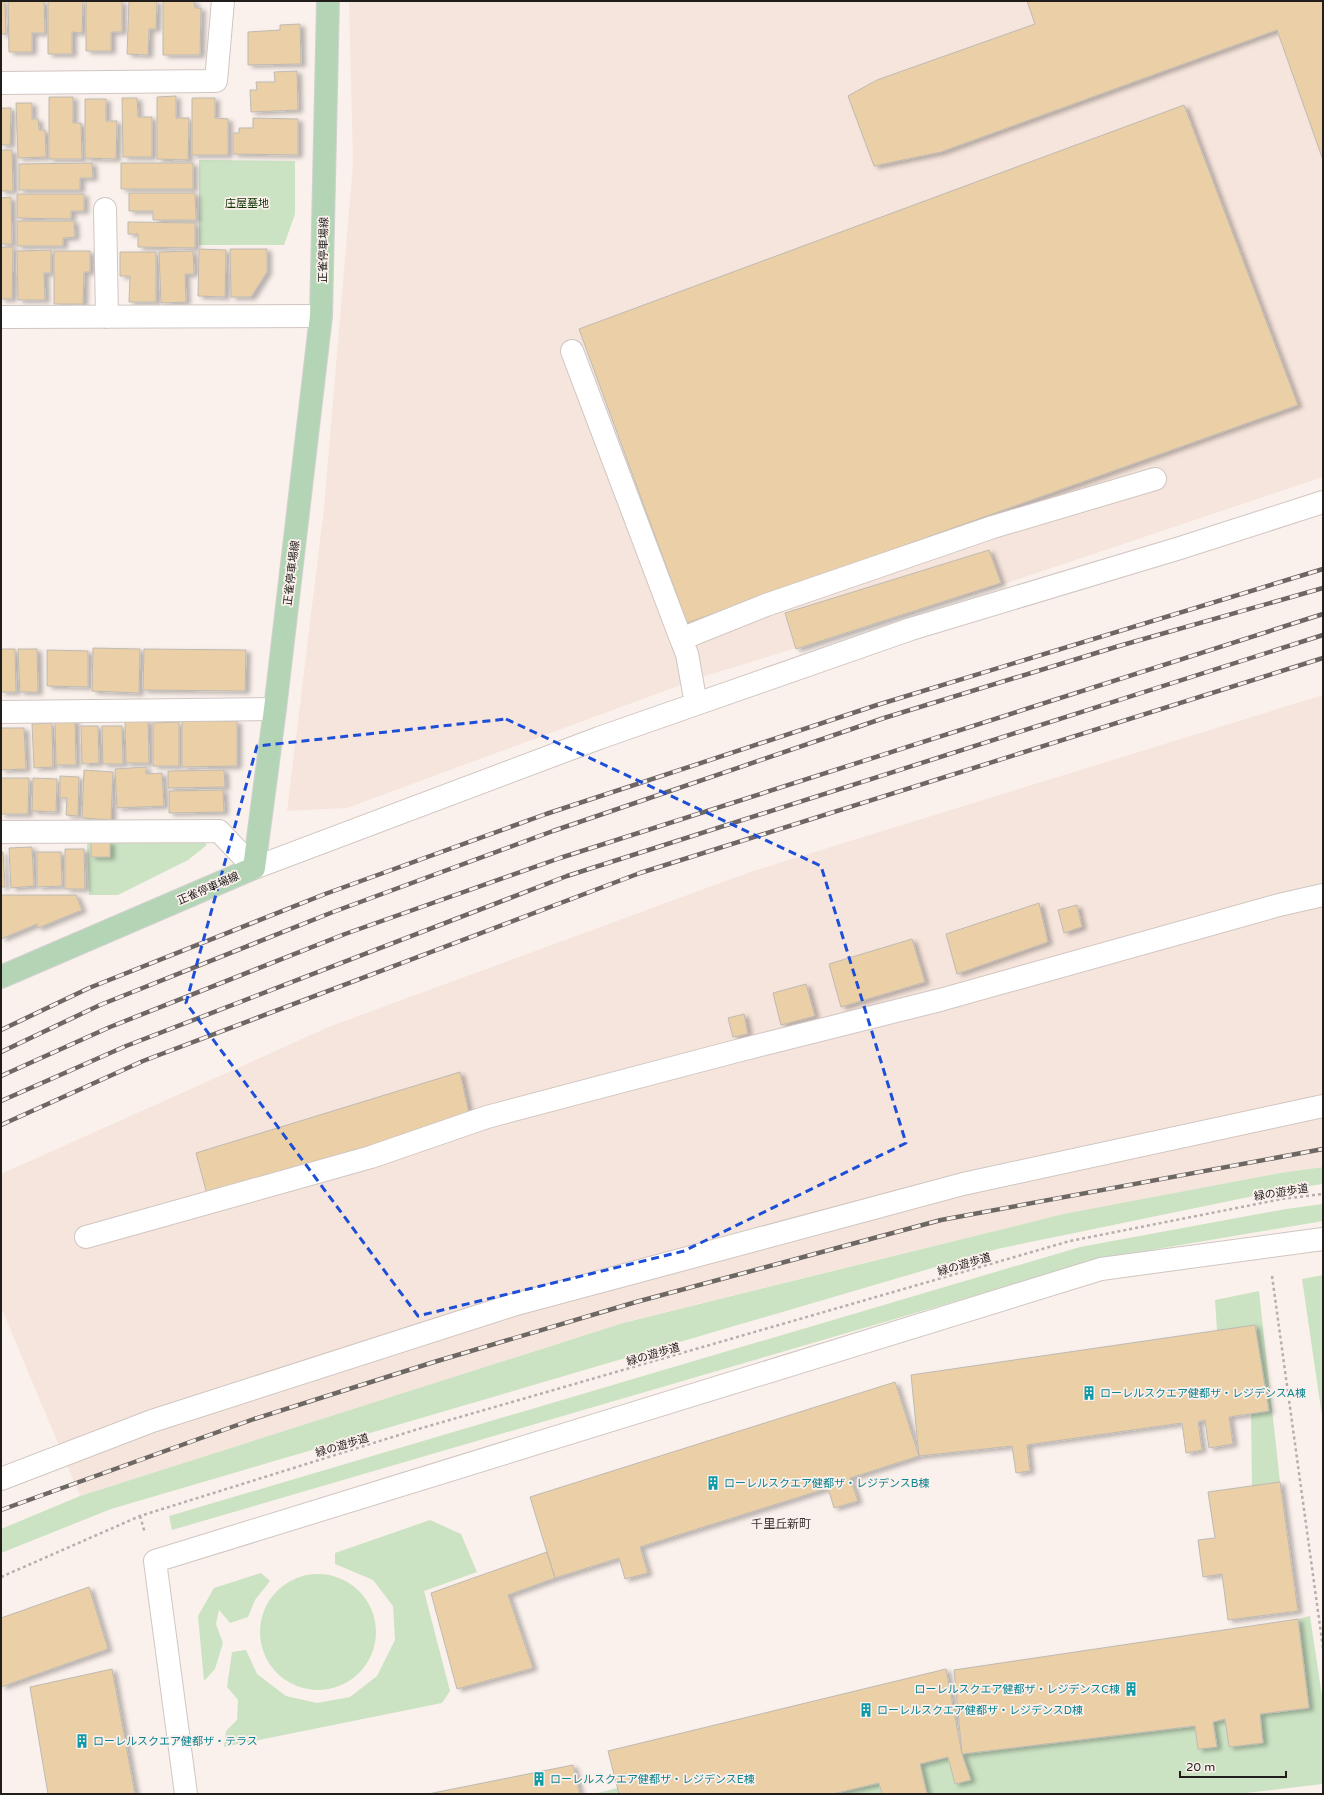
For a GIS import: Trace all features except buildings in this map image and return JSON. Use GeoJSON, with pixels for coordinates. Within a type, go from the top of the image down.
{"type":"FeatureCollection","features":[{"type":"Feature","properties":{"kind":"main road","name":"正雀停車場線"},"geometry":{"type":"LineString","coordinates":[[1,977],[254,868],[275,709],[321,316],[328,1]]}},
{"type":"Feature","properties":{"kind":"street"},"geometry":{"type":"LineString","coordinates":[[1,83],[216,81],[223,1]]}},
{"type":"Feature","properties":{"kind":"street"},"geometry":{"type":"LineString","coordinates":[[105,209],[107,317]]}},
{"type":"Feature","properties":{"kind":"street"},"geometry":{"type":"LineString","coordinates":[[1,317],[321,316]]}},
{"type":"Feature","properties":{"kind":"street"},"geometry":{"type":"LineString","coordinates":[[572,351],[687,654],[696,704]]}},
{"type":"Feature","properties":{"kind":"street"},"geometry":{"type":"LineString","coordinates":[[681,639],[766,605],[993,527],[1155,479]]}},
{"type":"Feature","properties":{"kind":"street"},"geometry":{"type":"LineString","coordinates":[[1,832],[219,831],[254,868],[599,738],[912,629],[1180,548],[1323,502]]}},
{"type":"Feature","properties":{"kind":"street"},"geometry":{"type":"LineString","coordinates":[[1,712],[275,709]]}},
{"type":"Feature","properties":{"kind":"street"},"geometry":{"type":"LineString","coordinates":[[86,1237],[371,1157],[487,1117],[729,1053],[940,1000],[1279,905],[1323,895]]}},
{"type":"Feature","properties":{"kind":"street"},"geometry":{"type":"LineString","coordinates":[[1,1479],[152,1421],[513,1305],[963,1184],[1323,1106]]}},
{"type":"Feature","properties":{"kind":"street"},"geometry":{"type":"LineString","coordinates":[[186,1794],[155,1560],[1100,1269],[1323,1240]]}},
{"type":"Feature","properties":{"kind":"path","name":"緑の遊歩道"},"geometry":{"type":"LineString","coordinates":[[1,1577],[140,1516],[415,1430],[1070,1241],[1282,1199],[1323,1194]]}},
{"type":"Feature","properties":{"kind":"path"},"geometry":{"type":"LineString","coordinates":[[1272,1276],[1323,1648]]}},
{"type":"Feature","properties":{"kind":"highlighted area"},"geometry":{"type":"Polygon","coordinates":[[[506,719],[821,866],[906,1143],[684,1251],[418,1316],[186,1003],[257,746],[506,719]]]}},
{"type":"Feature","properties":{"kind":"shaded area"},"geometry":{"type":"Polygon","coordinates":[[[349,1],[1323,1],[1323,477],[998,586],[705,676],[347,808],[287,811],[324,508],[353,164],[349,1]]]}},
{"type":"Feature","properties":{"kind":"shaded area"},"geometry":{"type":"Polygon","coordinates":[[[1323,695],[1323,1167],[1280,1173],[1063,1214],[629,1321],[80,1496],[1,1307],[1,1174],[331,1026],[750,872],[1323,695]]]}},
{"type":"Feature","properties":{"kind":"green space","name":"庄屋墓地"},"geometry":{"type":"Polygon","coordinates":[[[199,160],[295,161],[295,214],[284,245],[199,245],[199,160]]]}},
{"type":"Feature","properties":{"kind":"green space"},"geometry":{"type":"Polygon","coordinates":[[[198,838],[207,845],[188,860],[118,895],[89,895],[87,843],[198,838]]]}},
{"type":"Feature","properties":{"kind":"green space"},"geometry":{"type":"Polygon","coordinates":[[[1323,1167],[1323,1184],[1283,1190],[997,1249],[111,1509],[1,1553],[1,1529],[80,1496],[623,1323],[1063,1214],[1280,1173],[1323,1167]]]}},
{"type":"Feature","properties":{"kind":"green space"},"geometry":{"type":"Polygon","coordinates":[[[1323,1204],[1323,1221],[1104,1258],[172,1530],[169,1516],[1080,1247],[1286,1209],[1323,1204]]]}},
{"type":"Feature","properties":{"kind":"green space"},"geometry":{"type":"Polygon","coordinates":[[[1323,1275],[1323,1423],[1302,1279],[1323,1275]]]}},
{"type":"Feature","properties":{"kind":"green space"},"geometry":{"type":"Polygon","coordinates":[[[1259,1291],[1280,1482],[1252,1486],[1251,1414],[1269,1411],[1255,1326],[1217,1331],[1215,1300],[1259,1291]]]}},
{"type":"Feature","properties":{"kind":"green space"},"geometry":{"type":"Polygon","coordinates":[[[430,1520],[461,1534],[477,1572],[424,1591],[450,1691],[442,1703],[224,1747],[226,1731],[237,1720],[238,1700],[227,1687],[232,1652],[246,1650],[257,1674],[286,1696],[317,1703],[350,1697],[377,1676],[395,1640],[393,1606],[373,1580],[335,1564],[335,1553],[430,1520]]]}},
{"type":"Feature","properties":{"kind":"green space"},"geometry":{"type":"Polygon","coordinates":[[[261,1573],[270,1581],[255,1600],[248,1617],[230,1623],[219,1610],[216,1624],[223,1643],[215,1669],[204,1681],[198,1616],[214,1588],[261,1573]]]}},
{"type":"Feature","properties":{"kind":"green space"},"geometry":{"type":"Polygon","coordinates":[[[318,1574],[340,1578],[359,1591],[372,1610],[376,1632],[372,1654],[359,1673],[340,1686],[318,1690],[296,1686],[277,1673],[264,1654],[260,1632],[264,1610],[277,1591],[296,1578],[318,1574]]]}},
{"type":"Feature","properties":{"kind":"green space"},"geometry":{"type":"Polygon","coordinates":[[[1310,1616],[1323,1703],[1323,1784],[1237,1794],[927,1794],[920,1764],[948,1757],[955,1784],[962,1754],[1195,1726],[1198,1749],[1216,1747],[1213,1722],[1225,1719],[1263,1743],[1260,1714],[1309,1708],[1298,1619],[1310,1616]]]}},
{"type":"Feature","properties":{"kind":"green space"},"geometry":{"type":"Polygon","coordinates":[[[879,1783],[882,1794],[832,1794],[879,1783]]]}},
{"type":"Feature","properties":{"kind":"green space"},"geometry":{"type":"Polygon","coordinates":[[[617,1788],[619,1794],[594,1794],[617,1788]]]}},
{"type":"Feature","properties":{"kind":"railway"},"geometry":{"type":"LineString","coordinates":[[1,1030],[89,988],[325,894],[546,814],[877,705],[1323,569]]}},
{"type":"Feature","properties":{"kind":"railway"},"geometry":{"type":"LineString","coordinates":[[1,1052],[100,1005],[333,912],[553,831],[884,718],[1119,646],[1323,588]]}},
{"type":"Feature","properties":{"kind":"railway"},"geometry":{"type":"LineString","coordinates":[[1,1076],[110,1027],[345,934],[560,858],[1323,614]]}},
{"type":"Feature","properties":{"kind":"railway"},"geometry":{"type":"LineString","coordinates":[[1,1101],[126,1046],[567,876],[1323,635]]}},
{"type":"Feature","properties":{"kind":"railway"},"geometry":{"type":"LineString","coordinates":[[1,1125],[143,1061],[640,873],[1323,658]]}},
{"type":"Feature","properties":{"kind":"railway"},"geometry":{"type":"LineString","coordinates":[[1,1510],[254,1419],[434,1362],[636,1302],[941,1220],[1323,1149]]}},
{"type":"Feature","properties":{"kind":"place","name":"ローレルスクエア健都ザ・レジデンスA棟"},"geometry":{"type":"Point","coordinates":[1089,1393]}},
{"type":"Feature","properties":{"kind":"place","name":"ローレルスクエア健都ザ・レジデンスB棟"},"geometry":{"type":"Point","coordinates":[713,1483]}},
{"type":"Feature","properties":{"kind":"place","name":"ローレルスクエア健都ザ・レジデンスC棟"},"geometry":{"type":"Point","coordinates":[1131,1689]}},
{"type":"Feature","properties":{"kind":"place","name":"ローレルスクエア健都ザ・レジデンスD棟"},"geometry":{"type":"Point","coordinates":[866,1710]}},
{"type":"Feature","properties":{"kind":"place","name":"ローレルスクエア健都ザ・テラス"},"geometry":{"type":"Point","coordinates":[82,1741]}},
{"type":"Feature","properties":{"kind":"place","name":"ローレルスクエア健都ザ・レジデンスE棟"},"geometry":{"type":"Point","coordinates":[539,1779]}},
{"type":"Feature","properties":{"kind":"district","name":"千里丘新町"},"geometry":{"type":"Point","coordinates":[781,1524]}}]}
